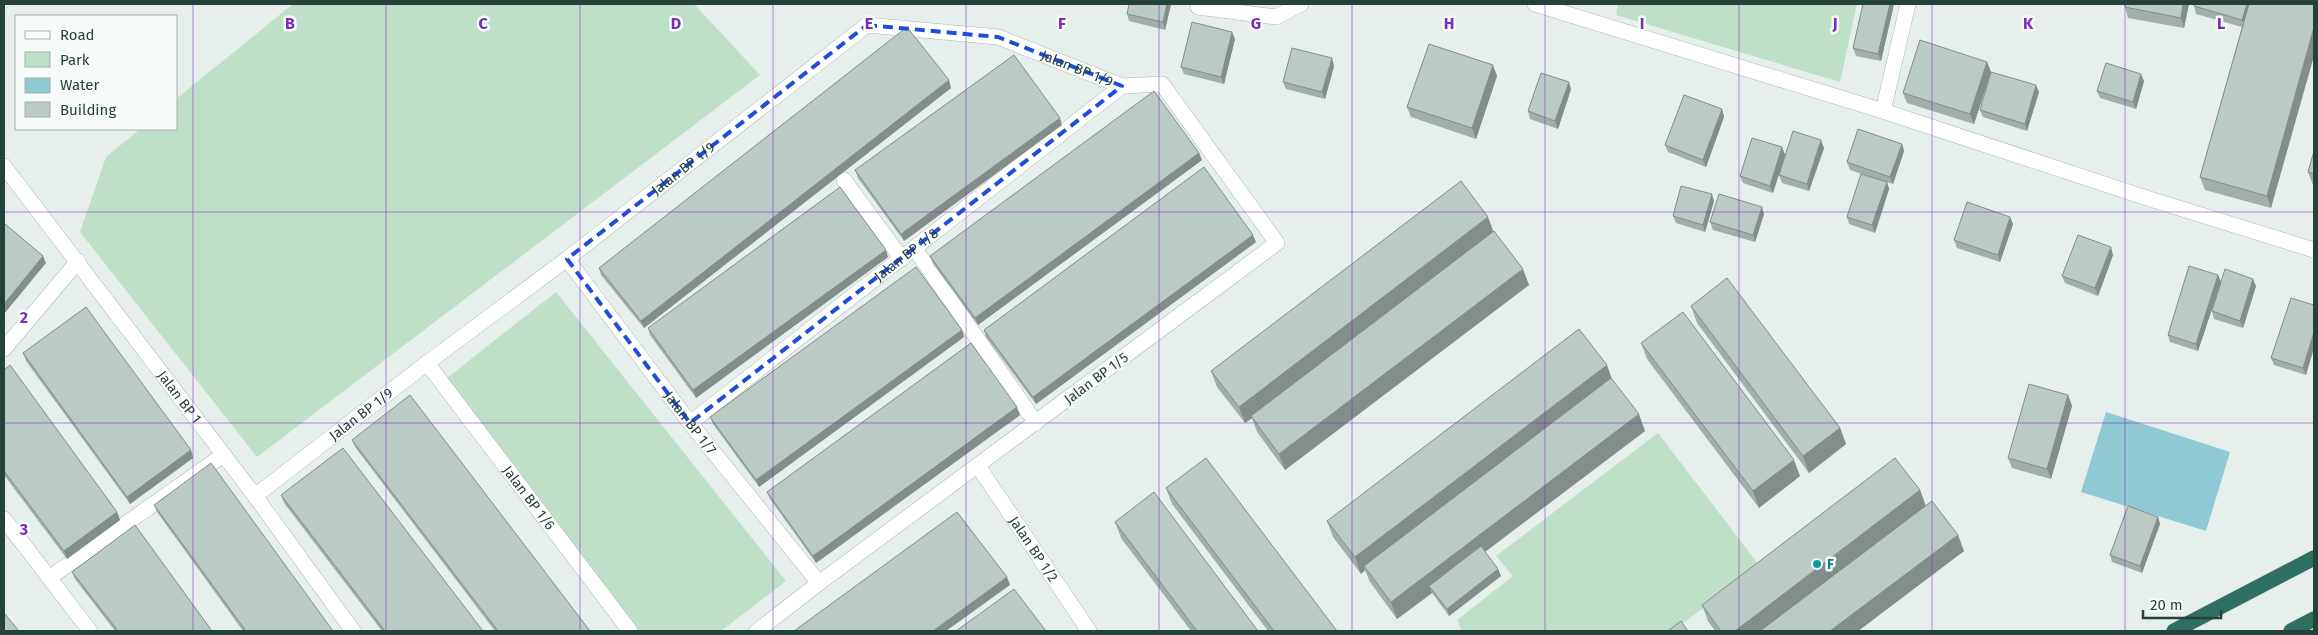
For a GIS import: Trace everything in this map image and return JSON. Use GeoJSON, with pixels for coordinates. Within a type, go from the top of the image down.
{"type":"FeatureCollection","features":[{"type":"Feature","properties":{"kind":"highway"},"geometry":{"type":"LineString","coordinates":[[2174,631],[2314,558]]}},
{"type":"Feature","properties":{"kind":"highway"},"geometry":{"type":"LineString","coordinates":[[2291,631],[2314,619]]}},
{"type":"Feature","properties":{"kind":"street"},"geometry":{"type":"LineString","coordinates":[[1198,8],[1276,17],[1301,4]]}},
{"type":"Feature","properties":{"kind":"street"},"geometry":{"type":"LineString","coordinates":[[1535,4],[1883,111],[2153,200],[2314,250]]}},
{"type":"Feature","properties":{"kind":"street"},"geometry":{"type":"LineString","coordinates":[[1883,111],[1908,4]]}},
{"type":"Feature","properties":{"kind":"street","name":"Jalan BP 1/9"},"geometry":{"type":"LineString","coordinates":[[255,496],[427,363],[567,259],[867,25],[998,37],[1122,86],[1162,84]]}},
{"type":"Feature","properties":{"kind":"street","name":"Jalan BP 1/5"},"geometry":{"type":"LineString","coordinates":[[757,631],[1277,243],[1162,84]]}},
{"type":"Feature","properties":{"kind":"street","name":"Jalan BP 1/8"},"geometry":{"type":"LineString","coordinates":[[690,423],[1122,86]]}},
{"type":"Feature","properties":{"kind":"street","name":"Jalan BP 1"},"geometry":{"type":"LineString","coordinates":[[4,166],[255,496],[353,631]]}},
{"type":"Feature","properties":{"kind":"street"},"geometry":{"type":"LineString","coordinates":[[844,180],[902,259]]}},
{"type":"Feature","properties":{"kind":"street"},"geometry":{"type":"LineString","coordinates":[[915,249],[1036,423]]}},
{"type":"Feature","properties":{"kind":"street","name":"Jalan BP 1/7"},"geometry":{"type":"LineString","coordinates":[[567,259],[690,423],[819,583]]}},
{"type":"Feature","properties":{"kind":"street"},"geometry":{"type":"LineString","coordinates":[[4,349],[78,261]]}},
{"type":"Feature","properties":{"kind":"street","name":"Jalan BP 1/6"},"geometry":{"type":"LineString","coordinates":[[427,363],[630,631]]}},
{"type":"Feature","properties":{"kind":"street"},"geometry":{"type":"LineString","coordinates":[[49,578],[224,456]]}},
{"type":"Feature","properties":{"kind":"street","name":"Jalan BP 1/2"},"geometry":{"type":"LineString","coordinates":[[978,466],[1089,631]]}},
{"type":"Feature","properties":{"kind":"street"},"geometry":{"type":"LineString","coordinates":[[4,519],[90,631]]}},
{"type":"Feature","properties":{"kind":"highlighted area"},"geometry":{"type":"Polygon","coordinates":[[[867,25],[998,37],[1122,86],[902,259],[690,423],[567,259],[867,25]]]}},
{"type":"Feature","properties":{"kind":"green space"},"geometry":{"type":"Polygon","coordinates":[[[293,4],[694,4],[760,75],[257,457],[80,232],[106,157],[139,130],[178,130],[178,97],[293,4]]]}},
{"type":"Feature","properties":{"kind":"green space"},"geometry":{"type":"Polygon","coordinates":[[[1618,4],[1857,4],[1840,82],[1616,15],[1618,4]]]}},
{"type":"Feature","properties":{"kind":"green space"},"geometry":{"type":"Polygon","coordinates":[[[556,292],[786,581],[721,631],[637,631],[447,378],[556,292]]]}},
{"type":"Feature","properties":{"kind":"green space"},"geometry":{"type":"Polygon","coordinates":[[[1658,433],[1759,565],[1673,631],[1462,631],[1457,620],[1513,576],[1496,556],[1658,433]]]}},
{"type":"Feature","properties":{"kind":"water"},"geometry":{"type":"Polygon","coordinates":[[[2106,412],[2230,452],[2206,531],[2081,492],[2106,412]]]}},
{"type":"Feature","properties":{"kind":"building"},"geometry":{"type":"Polygon","coordinates":[[[1129,4],[1167,4],[1163,22],[1127,14],[1129,4]]]}},
{"type":"Feature","properties":{"kind":"building"},"geometry":{"type":"Polygon","coordinates":[[[1863,4],[1890,4],[1878,54],[1853,48],[1863,4]]]}},
{"type":"Feature","properties":{"kind":"building"},"geometry":{"type":"Polygon","coordinates":[[[2125,4],[2183,4],[2181,18],[2125,7],[2125,4]]]}},
{"type":"Feature","properties":{"kind":"building"},"geometry":{"type":"Polygon","coordinates":[[[2194,4],[2247,4],[2242,20],[2194,6],[2194,4]]]}},
{"type":"Feature","properties":{"kind":"building"},"geometry":{"type":"Polygon","coordinates":[[[2249,4],[2314,4],[2314,27],[2267,196],[2200,177],[2249,4]]]}},
{"type":"Feature","properties":{"kind":"building"},"geometry":{"type":"Polygon","coordinates":[[[1192,22],[1232,32],[1221,77],[1181,67],[1192,22]]]}},
{"type":"Feature","properties":{"kind":"building"},"geometry":{"type":"Polygon","coordinates":[[[907,27],[949,80],[641,321],[599,268],[907,27]]]}},
{"type":"Feature","properties":{"kind":"building"},"geometry":{"type":"Polygon","coordinates":[[[1920,40],[1987,62],[1970,114],[1903,93],[1920,40]]]}},
{"type":"Feature","properties":{"kind":"building"},"geometry":{"type":"Polygon","coordinates":[[[1429,44],[1493,65],[1472,128],[1407,107],[1429,44]]]}},
{"type":"Feature","properties":{"kind":"building"},"geometry":{"type":"Polygon","coordinates":[[[1292,48],[1332,58],[1322,92],[1283,82],[1292,48]]]}},
{"type":"Feature","properties":{"kind":"building"},"geometry":{"type":"Polygon","coordinates":[[[1014,55],[1060,118],[901,234],[855,170],[1014,55]]]}},
{"type":"Feature","properties":{"kind":"building"},"geometry":{"type":"Polygon","coordinates":[[[2106,63],[2141,74],[2133,102],[2097,91],[2106,63]]]}},
{"type":"Feature","properties":{"kind":"building"},"geometry":{"type":"Polygon","coordinates":[[[1991,72],[2036,85],[2025,124],[1980,110],[1991,72]]]}},
{"type":"Feature","properties":{"kind":"building"},"geometry":{"type":"Polygon","coordinates":[[[1541,73],[1569,82],[1555,121],[1528,111],[1541,73]]]}},
{"type":"Feature","properties":{"kind":"building"},"geometry":{"type":"Polygon","coordinates":[[[1154,91],[1199,153],[975,318],[930,256],[1154,91]]]}},
{"type":"Feature","properties":{"kind":"building"},"geometry":{"type":"Polygon","coordinates":[[[1684,95],[1722,109],[1703,160],[1665,145],[1684,95]]]}},
{"type":"Feature","properties":{"kind":"building"},"geometry":{"type":"Polygon","coordinates":[[[1858,129],[1902,144],[1890,177],[1847,162],[1858,129]]]}},
{"type":"Feature","properties":{"kind":"building"},"geometry":{"type":"Polygon","coordinates":[[[1793,131],[1821,140],[1807,184],[1779,175],[1793,131]]]}},
{"type":"Feature","properties":{"kind":"building"},"geometry":{"type":"Polygon","coordinates":[[[1752,138],[1782,147],[1770,186],[1740,176],[1752,138]]]}},
{"type":"Feature","properties":{"kind":"building"},"geometry":{"type":"Polygon","coordinates":[[[2314,151],[2314,174],[2308,172],[2314,151]]]}},
{"type":"Feature","properties":{"kind":"building"},"geometry":{"type":"Polygon","coordinates":[[[1204,167],[1253,235],[1033,397],[984,330],[1204,167]]]}},
{"type":"Feature","properties":{"kind":"building"},"geometry":{"type":"Polygon","coordinates":[[[1861,174],[1887,182],[1872,225],[1847,217],[1861,174]]]}},
{"type":"Feature","properties":{"kind":"building"},"geometry":{"type":"Polygon","coordinates":[[[1461,181],[1488,217],[1239,407],[1211,371],[1461,181]]]}},
{"type":"Feature","properties":{"kind":"building"},"geometry":{"type":"Polygon","coordinates":[[[1681,186],[1712,194],[1703,225],[1673,216],[1681,186]]]}},
{"type":"Feature","properties":{"kind":"building"},"geometry":{"type":"Polygon","coordinates":[[[840,187],[886,250],[693,390],[648,328],[840,187]]]}},
{"type":"Feature","properties":{"kind":"building"},"geometry":{"type":"Polygon","coordinates":[[[1719,194],[1762,207],[1753,235],[1710,222],[1719,194]]]}},
{"type":"Feature","properties":{"kind":"building"},"geometry":{"type":"Polygon","coordinates":[[[1967,202],[2010,217],[1998,255],[1954,240],[1967,202]]]}},
{"type":"Feature","properties":{"kind":"building"},"geometry":{"type":"Polygon","coordinates":[[[4,223],[43,256],[4,304],[4,223]]]}},
{"type":"Feature","properties":{"kind":"building"},"geometry":{"type":"Polygon","coordinates":[[[1494,231],[1523,269],[1279,454],[1251,416],[1494,231]]]}},
{"type":"Feature","properties":{"kind":"building"},"geometry":{"type":"Polygon","coordinates":[[[2078,235],[2111,247],[2095,288],[2062,276],[2078,235]]]}},
{"type":"Feature","properties":{"kind":"building"},"geometry":{"type":"Polygon","coordinates":[[[2189,266],[2218,275],[2196,344],[2168,335],[2189,266]]]}},
{"type":"Feature","properties":{"kind":"building"},"geometry":{"type":"Polygon","coordinates":[[[916,267],[962,330],[756,480],[710,417],[916,267]]]}},
{"type":"Feature","properties":{"kind":"building"},"geometry":{"type":"Polygon","coordinates":[[[2225,269],[2253,279],[2240,321],[2212,311],[2225,269]]]}},
{"type":"Feature","properties":{"kind":"building"},"geometry":{"type":"Polygon","coordinates":[[[1727,278],[1840,428],[1803,456],[1691,306],[1727,278]]]}},
{"type":"Feature","properties":{"kind":"building"},"geometry":{"type":"Polygon","coordinates":[[[2291,298],[2314,305],[2314,332],[2303,368],[2271,358],[2291,298]]]}},
{"type":"Feature","properties":{"kind":"building"},"geometry":{"type":"Polygon","coordinates":[[[86,307],[191,450],[127,497],[23,353],[86,307]]]}},
{"type":"Feature","properties":{"kind":"building"},"geometry":{"type":"Polygon","coordinates":[[[1683,312],[1794,460],[1753,491],[1641,343],[1683,312]]]}},
{"type":"Feature","properties":{"kind":"building"},"geometry":{"type":"Polygon","coordinates":[[[1579,329],[1607,365],[1355,557],[1327,521],[1579,329]]]}},
{"type":"Feature","properties":{"kind":"building"},"geometry":{"type":"Polygon","coordinates":[[[971,343],[1017,407],[813,556],[767,492],[971,343]]]}},
{"type":"Feature","properties":{"kind":"building"},"geometry":{"type":"Polygon","coordinates":[[[10,365],[117,512],[64,551],[4,471],[4,370],[10,365]]]}},
{"type":"Feature","properties":{"kind":"building"},"geometry":{"type":"Polygon","coordinates":[[[1611,378],[1639,414],[1391,602],[1364,566],[1611,378]]]}},
{"type":"Feature","properties":{"kind":"building"},"geometry":{"type":"Polygon","coordinates":[[[2029,384],[2068,395],[2047,469],[2008,458],[2029,384]]]}},
{"type":"Feature","properties":{"kind":"building"},"geometry":{"type":"Polygon","coordinates":[[[410,395],[590,631],[498,631],[352,440],[410,395]]]}},
{"type":"Feature","properties":{"kind":"building"},"geometry":{"type":"Polygon","coordinates":[[[343,448],[483,631],[385,631],[281,495],[343,448]]]}},
{"type":"Feature","properties":{"kind":"building"},"geometry":{"type":"Polygon","coordinates":[[[1206,458],[1337,631],[1274,631],[1166,488],[1206,458]]]}},
{"type":"Feature","properties":{"kind":"building"},"geometry":{"type":"Polygon","coordinates":[[[1895,458],[1920,490],[1735,631],[1721,631],[1702,605],[1895,458]]]}},
{"type":"Feature","properties":{"kind":"building"},"geometry":{"type":"Polygon","coordinates":[[[211,463],[333,631],[246,631],[154,505],[211,463]]]}},
{"type":"Feature","properties":{"kind":"building"},"geometry":{"type":"Polygon","coordinates":[[[1154,492],[1258,631],[1197,631],[1115,522],[1154,492]]]}},
{"type":"Feature","properties":{"kind":"building"},"geometry":{"type":"Polygon","coordinates":[[[1932,501],[1958,535],[1830,631],[1760,631],[1932,501]]]}},
{"type":"Feature","properties":{"kind":"building"},"geometry":{"type":"Polygon","coordinates":[[[2128,506],[2158,517],[2140,566],[2110,555],[2128,506]]]}},
{"type":"Feature","properties":{"kind":"building"},"geometry":{"type":"Polygon","coordinates":[[[957,512],[1007,577],[933,631],[794,631],[957,512]]]}},
{"type":"Feature","properties":{"kind":"building"},"geometry":{"type":"Polygon","coordinates":[[[135,525],[212,631],[118,631],[72,572],[135,525]]]}},
{"type":"Feature","properties":{"kind":"building"},"geometry":{"type":"Polygon","coordinates":[[[1481,546],[1498,569],[1447,609],[1429,586],[1481,546]]]}},
{"type":"Feature","properties":{"kind":"building"},"geometry":{"type":"Polygon","coordinates":[[[1014,589],[1046,631],[956,631],[1014,589]]]}},
{"type":"Feature","properties":{"kind":"building"},"geometry":{"type":"Polygon","coordinates":[[[4,613],[19,631],[4,631],[4,613]]]}},
{"type":"Feature","properties":{"kind":"building"},"geometry":{"type":"Polygon","coordinates":[[[1681,621],[1688,631],[1668,631],[1681,621]]]}},
{"type":"Feature","properties":{"kind":"place","name":"F"},"geometry":{"type":"Point","coordinates":[1817,564]}}]}
